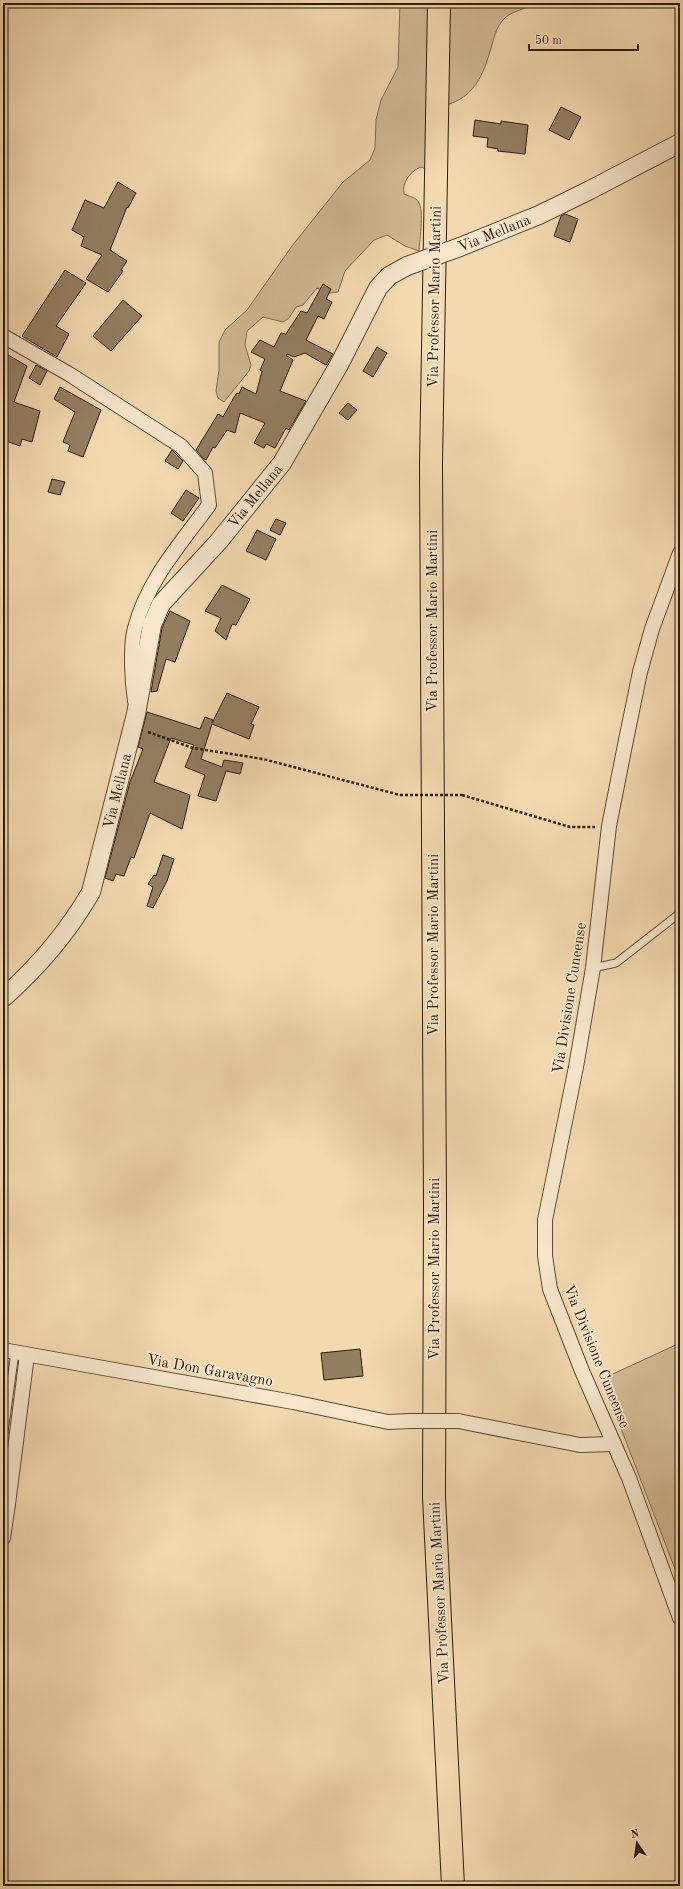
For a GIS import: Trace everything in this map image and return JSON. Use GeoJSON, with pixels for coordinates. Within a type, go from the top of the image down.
{"type":"FeatureCollection","features":[{"type":"Feature","properties":{"kind":"main road","name":"Via Professor Mario Martini"},"geometry":{"type":"LineString","coordinates":[[439,3],[431,464],[435,1205],[434,1497],[453,1886]]}},
{"type":"Feature","properties":{"kind":"street","name":"Via Mellana"},"geometry":{"type":"LineString","coordinates":[[3,998],[28,976],[71,924],[91,892],[135,720],[152,625],[161,604],[218,541],[282,463],[340,362],[378,288],[389,276],[407,266],[460,247],[546,212],[680,143]]}},
{"type":"Feature","properties":{"kind":"street"},"geometry":{"type":"LineString","coordinates":[[3,336],[69,374],[181,446],[205,473],[209,504],[149,589],[134,629],[132,676],[135,720]]}},
{"type":"Feature","properties":{"kind":"street","name":"Via Divisione Cuneense"},"geometry":{"type":"LineString","coordinates":[[680,553],[652,629],[640,672],[609,826],[593,968],[576,1067],[546,1220],[546,1256],[550,1289],[582,1371],[629,1478],[680,1618]]}},
{"type":"Feature","properties":{"kind":"street"},"geometry":{"type":"LineString","coordinates":[[3,1538],[15,1352]]}},
{"type":"Feature","properties":{"kind":"street","name":"Via Don Garavagno"},"geometry":{"type":"LineString","coordinates":[[15,1352],[293,1402],[388,1422],[458,1421]]}},
{"type":"Feature","properties":{"kind":"street","name":"Via Divisione Cuneense"},"geometry":{"type":"LineString","coordinates":[[458,1421],[580,1445],[614,1444]]}},
{"type":"Feature","properties":{"kind":"lane"},"geometry":{"type":"LineString","coordinates":[[593,968],[616,962],[680,913]]}},
{"type":"Feature","properties":{"kind":"lane"},"geometry":{"type":"LineString","coordinates":[[3,1440],[15,1352]]}},
{"type":"Feature","properties":{"kind":"path"},"geometry":{"type":"LineString","coordinates":[[135,720],[193,748],[263,759],[400,795],[462,796],[570,827],[609,826]]}},
{"type":"Feature","properties":{"kind":"shaded area"},"geometry":{"type":"Polygon","coordinates":[[[400,3],[428,3],[427,169],[420,167],[413,172],[407,178],[404,186],[404,194],[416,199],[421,209],[419,251],[405,246],[387,235],[374,240],[345,271],[338,292],[330,293],[317,288],[303,305],[296,307],[289,318],[283,322],[263,317],[247,331],[245,345],[251,365],[249,371],[224,402],[218,398],[216,391],[219,370],[219,342],[225,330],[247,310],[292,246],[343,182],[370,160],[375,148],[376,120],[381,100],[398,67],[400,3]]]}},
{"type":"Feature","properties":{"kind":"shaded area"},"geometry":{"type":"Polygon","coordinates":[[[450,3],[536,3],[510,14],[503,20],[494,37],[488,58],[476,85],[462,98],[453,103],[442,106],[450,3]]]}},
{"type":"Feature","properties":{"kind":"shaded area"},"geometry":{"type":"Polygon","coordinates":[[[680,1343],[680,1582],[602,1379],[680,1343]]]}},
{"type":"Feature","properties":{"kind":"building"},"geometry":{"type":"Polygon","coordinates":[[[561,107],[581,117],[569,140],[549,130],[561,107]]]}},
{"type":"Feature","properties":{"kind":"building"},"geometry":{"type":"Polygon","coordinates":[[[475,120],[501,124],[501,121],[528,125],[525,154],[498,151],[498,149],[487,147],[488,138],[473,136],[475,120]]]}},
{"type":"Feature","properties":{"kind":"building"},"geometry":{"type":"Polygon","coordinates":[[[118,182],[136,193],[128,208],[127,207],[110,250],[127,261],[121,270],[123,271],[108,292],[86,279],[102,255],[81,246],[84,237],[72,230],[85,200],[104,208],[118,182]]]}},
{"type":"Feature","properties":{"kind":"building"},"geometry":{"type":"Polygon","coordinates":[[[565,214],[578,219],[570,242],[554,236],[561,216],[565,214]]]}},
{"type":"Feature","properties":{"kind":"building"},"geometry":{"type":"Polygon","coordinates":[[[65,270],[86,283],[56,326],[69,334],[57,357],[22,336],[65,270]]]}},
{"type":"Feature","properties":{"kind":"building"},"geometry":{"type":"Polygon","coordinates":[[[323,284],[331,289],[326,299],[332,302],[324,319],[318,316],[306,340],[333,354],[326,365],[305,353],[294,357],[287,354],[286,355],[293,360],[280,391],[306,401],[289,430],[286,428],[275,448],[266,444],[264,448],[254,443],[265,423],[240,413],[235,433],[227,430],[215,448],[213,447],[206,460],[204,459],[196,450],[218,414],[223,417],[234,397],[237,393],[239,394],[242,387],[256,394],[262,371],[260,370],[265,359],[251,352],[260,340],[274,347],[281,333],[286,334],[301,311],[307,313],[323,284]]]}},
{"type":"Feature","properties":{"kind":"building"},"geometry":{"type":"Polygon","coordinates":[[[123,300],[142,316],[111,351],[93,336],[123,300]]]}},
{"type":"Feature","properties":{"kind":"building"},"geometry":{"type":"Polygon","coordinates":[[[377,347],[387,353],[373,377],[363,371],[377,347]]]}},
{"type":"Feature","properties":{"kind":"building"},"geometry":{"type":"Polygon","coordinates":[[[3,352],[27,366],[14,402],[40,411],[32,442],[22,439],[20,446],[3,440],[3,352]]]}},
{"type":"Feature","properties":{"kind":"building"},"geometry":{"type":"Polygon","coordinates":[[[36,365],[47,371],[40,385],[29,378],[36,365]]]}},
{"type":"Feature","properties":{"kind":"building"},"geometry":{"type":"Polygon","coordinates":[[[60,387],[101,410],[83,457],[68,451],[70,445],[63,442],[75,412],[54,399],[60,387]]]}},
{"type":"Feature","properties":{"kind":"building"},"geometry":{"type":"Polygon","coordinates":[[[348,403],[357,410],[348,420],[339,413],[348,403]]]}},
{"type":"Feature","properties":{"kind":"building"},"geometry":{"type":"Polygon","coordinates":[[[172,450],[183,461],[178,469],[165,461],[172,450]]]}},
{"type":"Feature","properties":{"kind":"building"},"geometry":{"type":"Polygon","coordinates":[[[52,479],[65,482],[60,495],[48,492],[52,479]]]}},
{"type":"Feature","properties":{"kind":"building"},"geometry":{"type":"Polygon","coordinates":[[[186,490],[199,498],[183,521],[171,513],[186,490]]]}},
{"type":"Feature","properties":{"kind":"building"},"geometry":{"type":"Polygon","coordinates":[[[276,519],[286,523],[280,535],[270,530],[276,519]]]}},
{"type":"Feature","properties":{"kind":"building"},"geometry":{"type":"Polygon","coordinates":[[[257,530],[276,539],[266,560],[246,551],[257,530]]]}},
{"type":"Feature","properties":{"kind":"building"},"geometry":{"type":"Polygon","coordinates":[[[222,585],[250,599],[236,625],[232,624],[226,640],[215,631],[221,618],[205,611],[222,585]]]}},
{"type":"Feature","properties":{"kind":"building"},"geometry":{"type":"Polygon","coordinates":[[[170,611],[190,621],[175,662],[166,659],[157,691],[151,692],[162,628],[170,611]]]}},
{"type":"Feature","properties":{"kind":"building"},"geometry":{"type":"Polygon","coordinates":[[[227,693],[259,707],[251,724],[254,725],[249,739],[212,724],[201,759],[222,767],[224,760],[243,763],[240,774],[226,771],[216,801],[198,796],[205,775],[185,767],[194,745],[171,738],[154,782],[190,795],[182,829],[150,813],[134,858],[131,857],[124,876],[116,874],[113,881],[105,878],[130,782],[143,749],[138,747],[147,712],[200,729],[205,717],[213,720],[212,723],[227,693]]]}},
{"type":"Feature","properties":{"kind":"building"},"geometry":{"type":"Polygon","coordinates":[[[163,855],[174,859],[167,881],[153,908],[147,906],[153,887],[148,884],[154,875],[156,876],[163,855]]]}},
{"type":"Feature","properties":{"kind":"building"},"geometry":{"type":"Polygon","coordinates":[[[360,1349],[363,1376],[324,1380],[321,1353],[360,1349]]]}}]}
